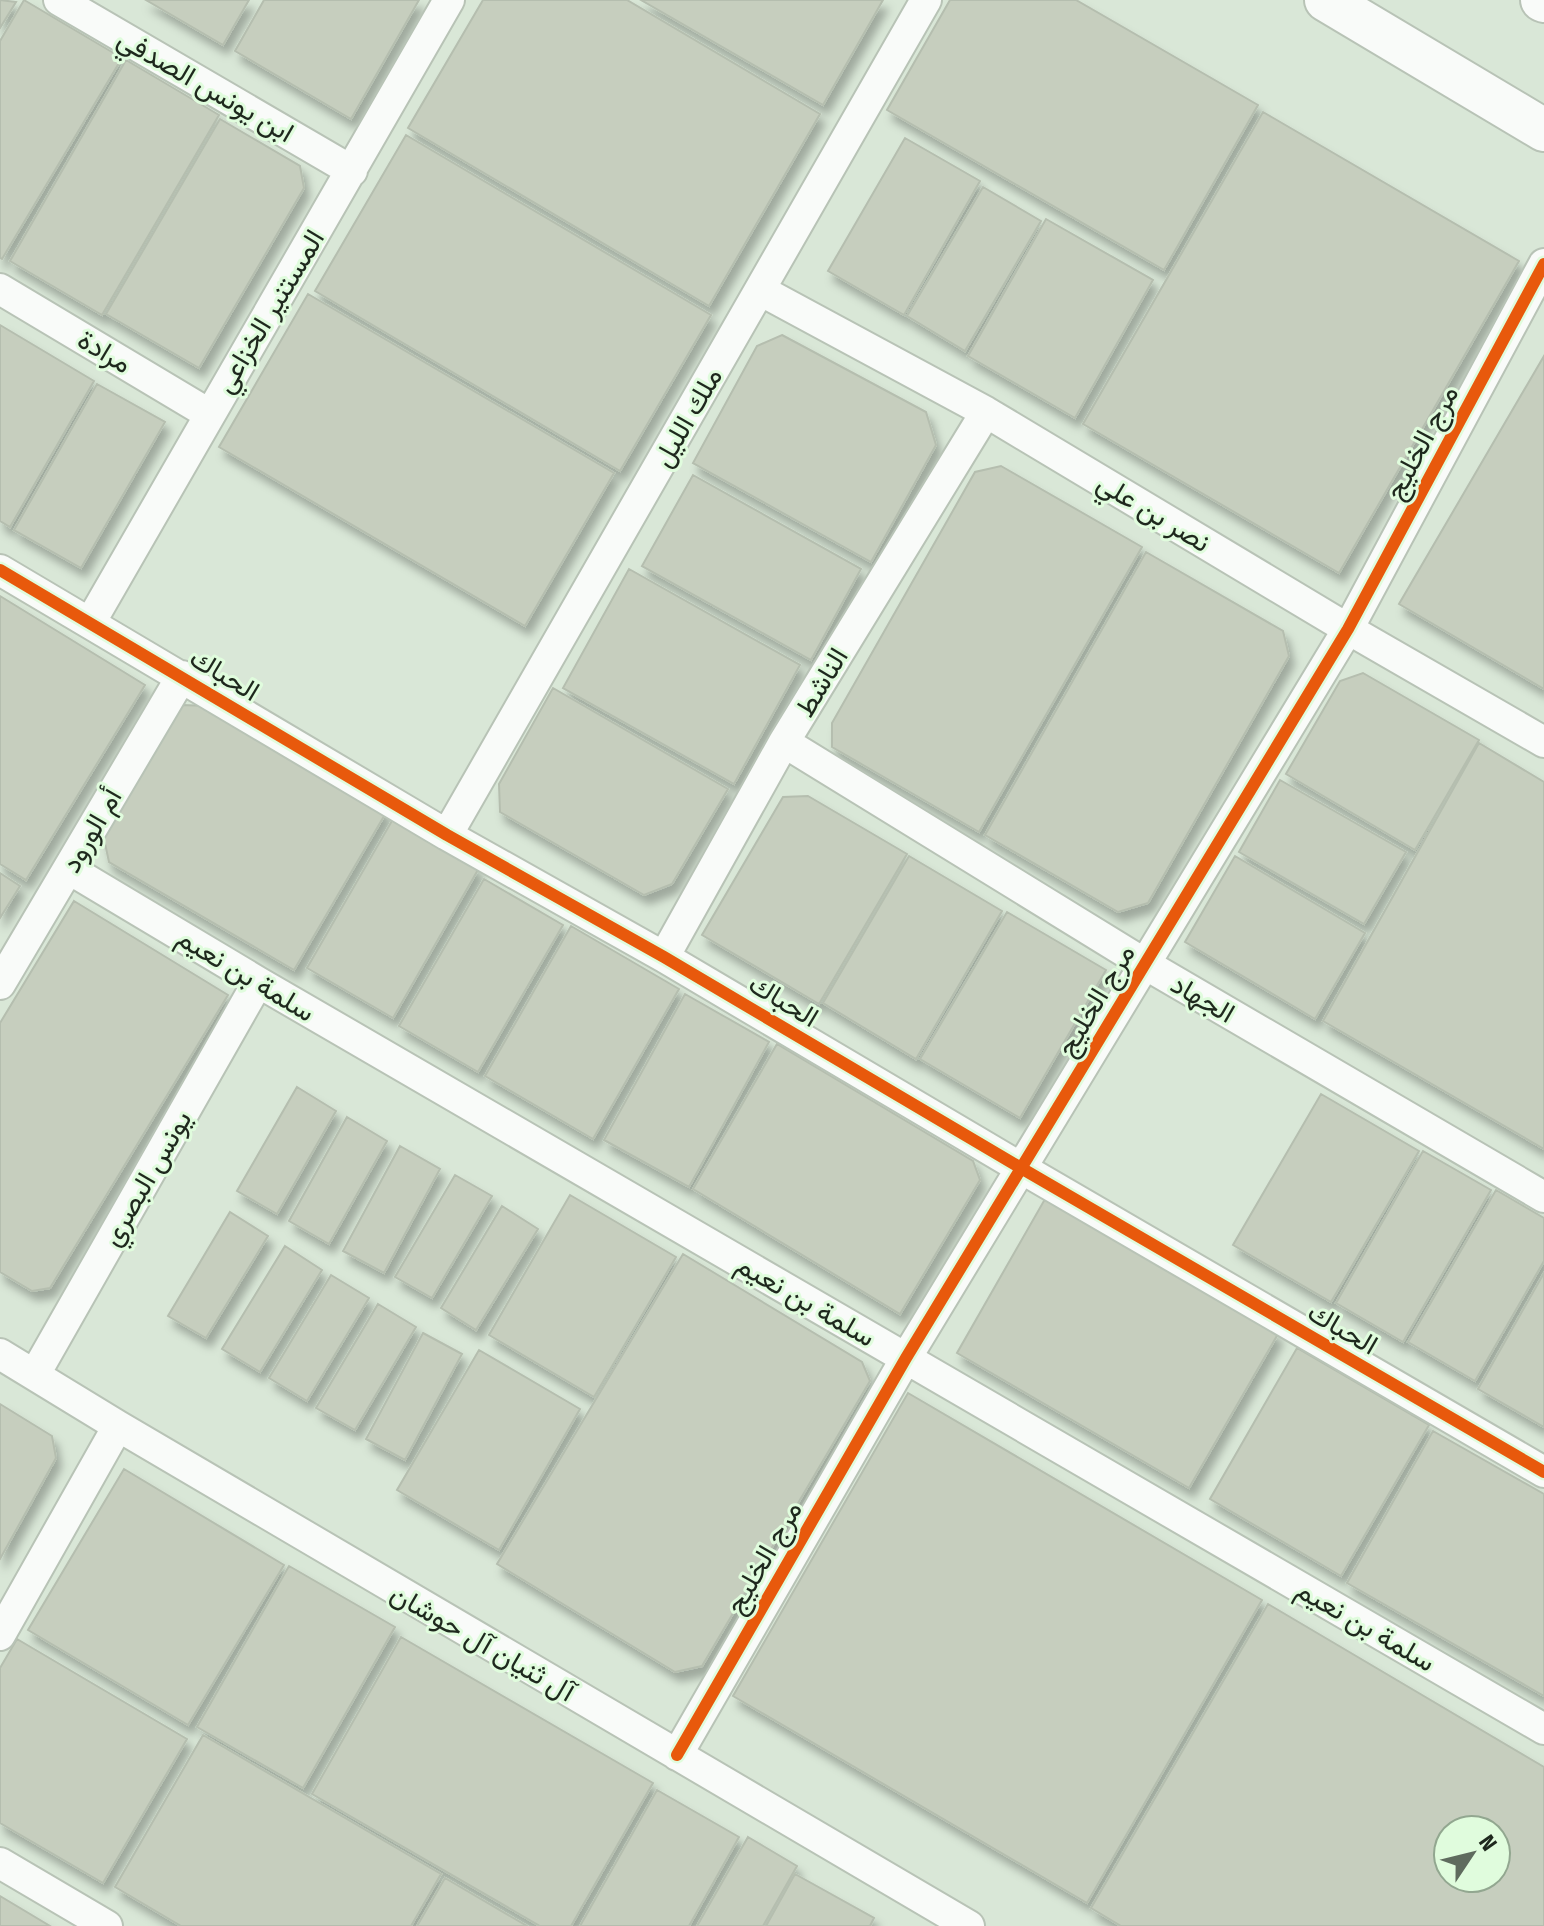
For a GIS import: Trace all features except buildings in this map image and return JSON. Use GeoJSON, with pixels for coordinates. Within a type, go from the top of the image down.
{"type":"FeatureCollection","features":[{"type":"Feature","properties":{"kind":"main road"},"geometry":{"type":"LineString","coordinates":[[1326,0],[1544,130]]}},
{"type":"Feature","properties":{"kind":"street","name":"ابن يونس الصدفي"},"geometry":{"type":"LineString","coordinates":[[59,0],[352,171]]}},
{"type":"Feature","properties":{"kind":"street","name":"المستنير الخزاعي"},"geometry":{"type":"LineString","coordinates":[[90,623],[449,0]]}},
{"type":"Feature","properties":{"kind":"street","name":"ملك الليل"},"geometry":{"type":"LineString","coordinates":[[447,835],[926,0]]}},
{"type":"Feature","properties":{"kind":"street","name":"مرج الخليج"},"geometry":{"type":"LineString","coordinates":[[677,1755],[906,1358],[1348,629],[1544,264]]}},
{"type":"Feature","properties":{"kind":"street","name":"مرادة"},"geometry":{"type":"LineString","coordinates":[[0,289],[209,414]]}},
{"type":"Feature","properties":{"kind":"street","name":"نصر بن علي"},"geometry":{"type":"LineString","coordinates":[[760,290],[986,412],[1348,629],[1544,742]]}},
{"type":"Feature","properties":{"kind":"street","name":"الناشط"},"geometry":{"type":"LineString","coordinates":[[664,957],[784,742],[986,412]]}},
{"type":"Feature","properties":{"kind":"street","name":"الحباك"},"geometry":{"type":"LineString","coordinates":[[0,570],[447,835],[664,957],[1544,1472]]}},
{"type":"Feature","properties":{"kind":"street","name":"أم الورود"},"geometry":{"type":"LineString","coordinates":[[0,984],[182,676]]}},
{"type":"Feature","properties":{"kind":"street","name":"الجهاد"},"geometry":{"type":"LineString","coordinates":[[784,742],[1145,964],[1544,1197]]}},
{"type":"Feature","properties":{"kind":"street","name":"سلمة بن نعيم"},"geometry":{"type":"LineString","coordinates":[[69,869],[258,982],[1544,1729]]}},
{"type":"Feature","properties":{"kind":"street","name":"يونس البصري"},"geometry":{"type":"LineString","coordinates":[[35,1374],[258,982]]}},
{"type":"Feature","properties":{"kind":"street","name":"آل ثنيان آل حوشان"},"geometry":{"type":"LineString","coordinates":[[0,1354],[969,1926]]}},
{"type":"Feature","properties":{"kind":"street"},"geometry":{"type":"LineString","coordinates":[[0,1635],[118,1426]]}},
{"type":"Feature","properties":{"kind":"street"},"geometry":{"type":"LineString","coordinates":[[0,1863],[107,1926]]}},
{"type":"Feature","properties":{"kind":"cycle path"},"geometry":{"type":"LineString","coordinates":[[677,1755],[906,1358],[1348,629],[1544,264]]}},
{"type":"Feature","properties":{"kind":"cycle path"},"geometry":{"type":"LineString","coordinates":[[0,570],[447,835],[664,957],[1544,1472]]}}]}
